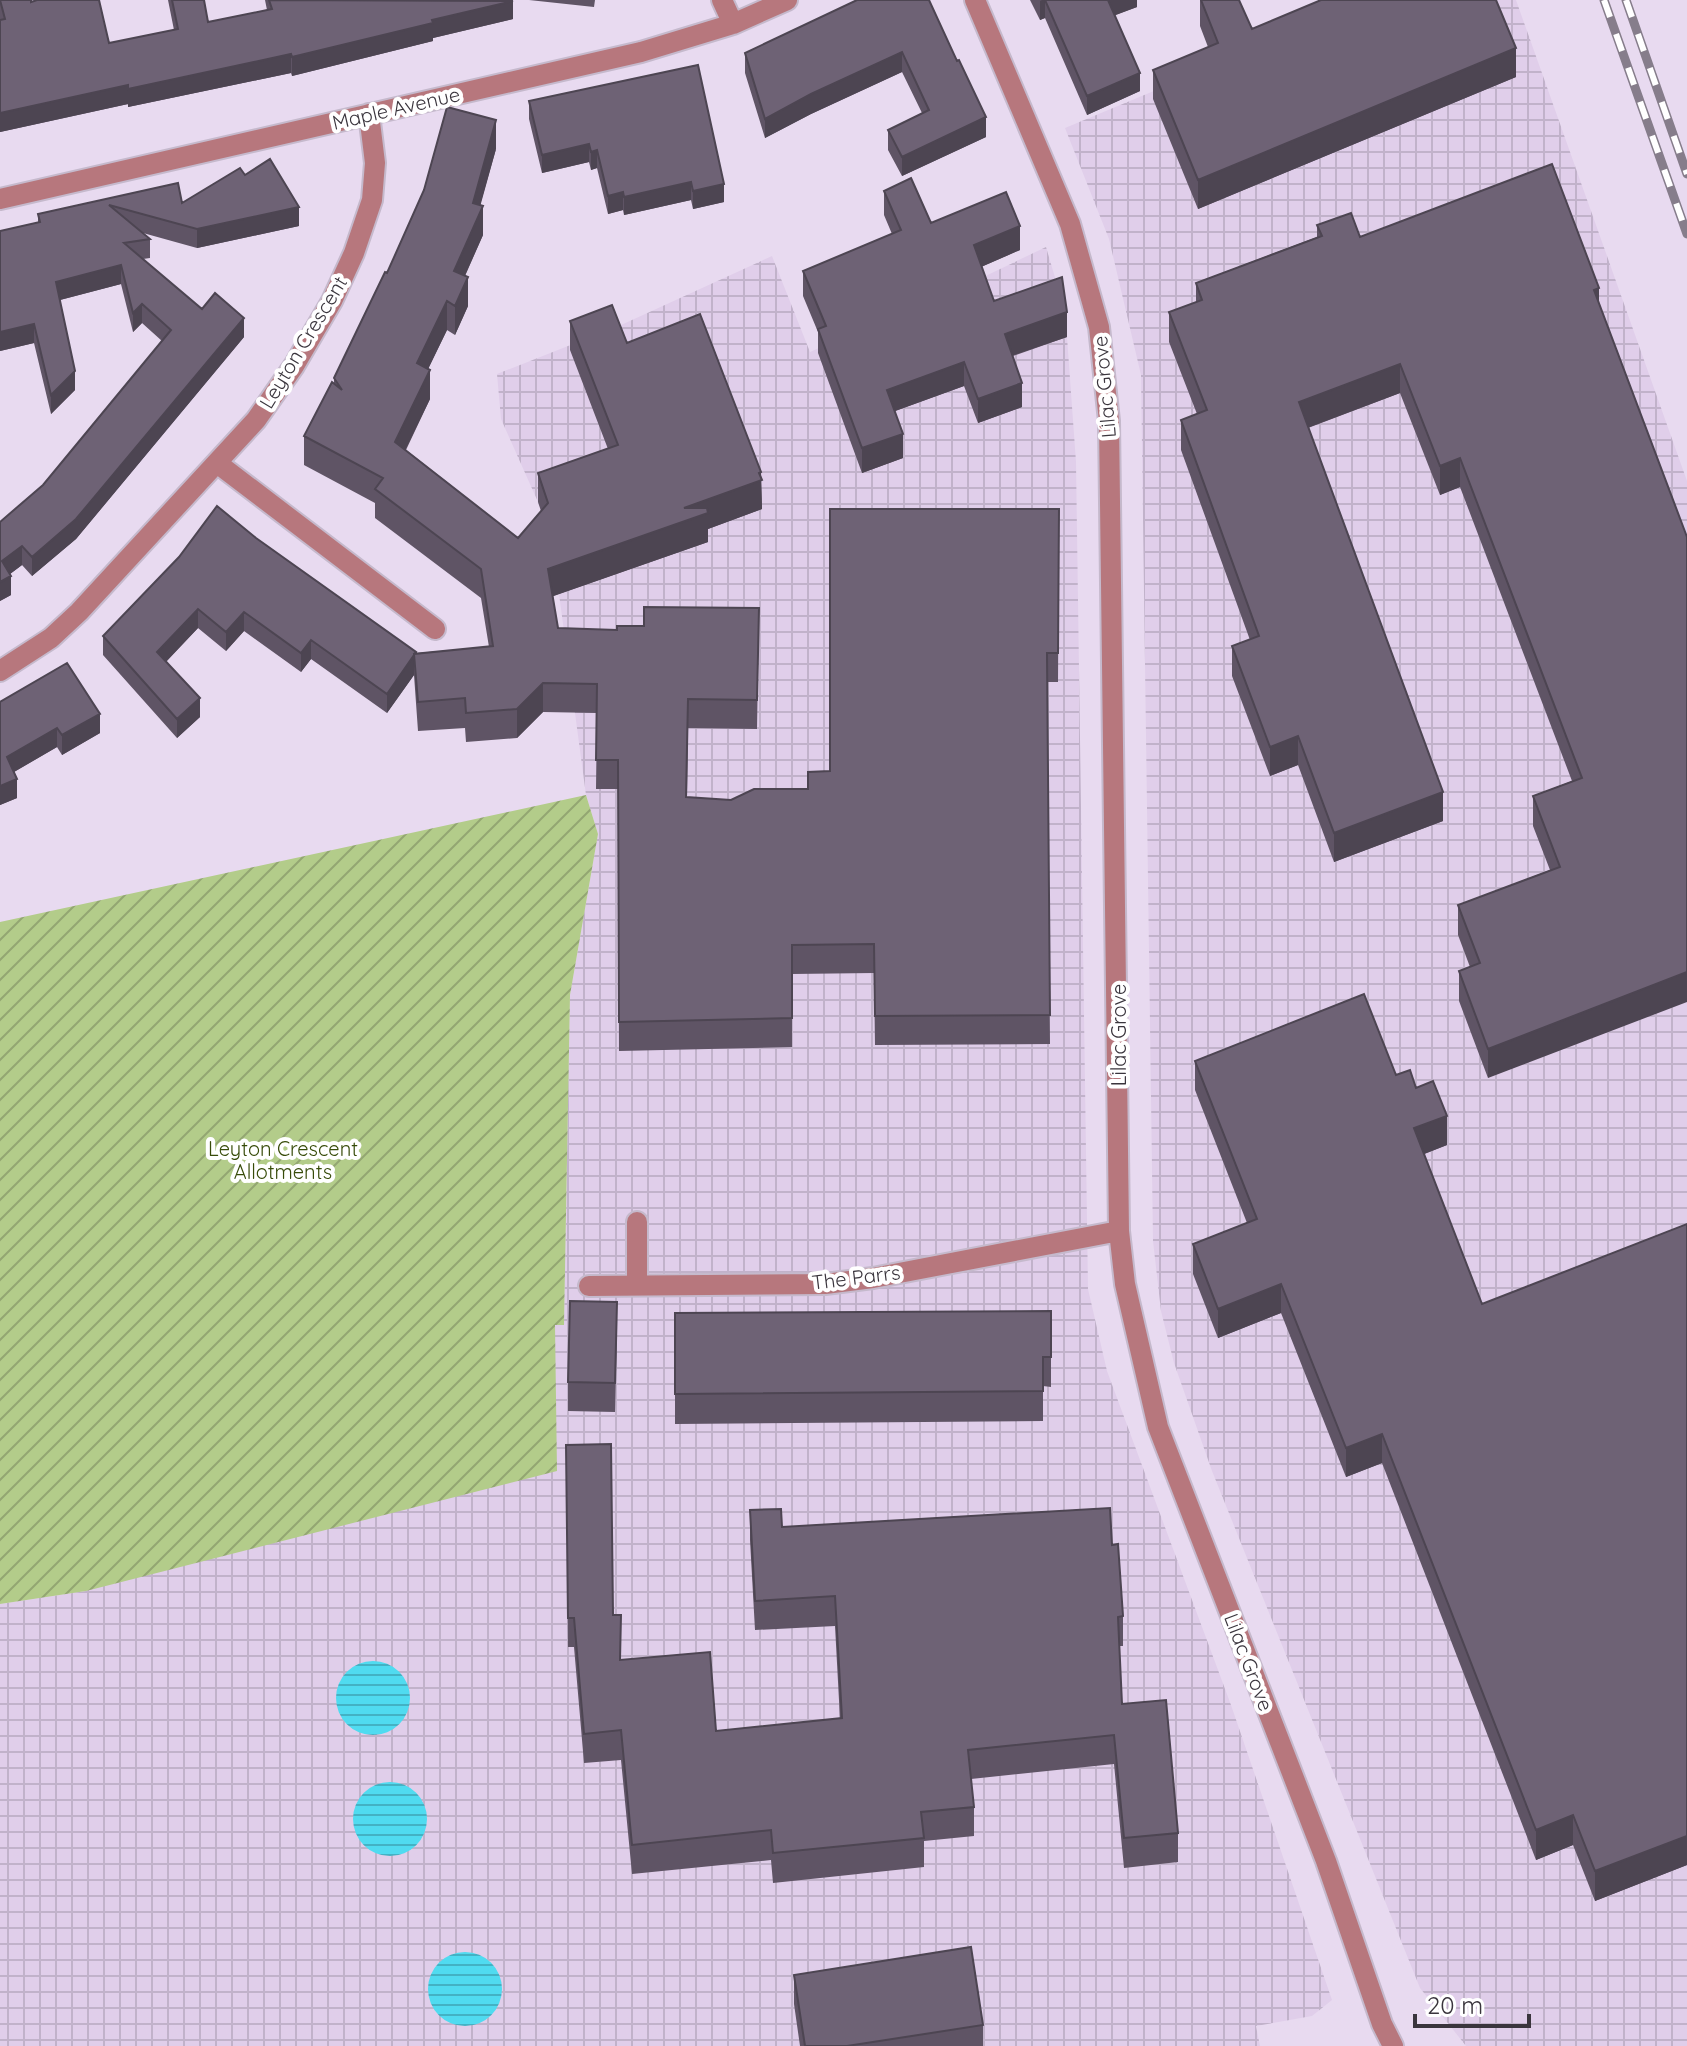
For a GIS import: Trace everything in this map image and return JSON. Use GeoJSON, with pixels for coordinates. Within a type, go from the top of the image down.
{"type":"FeatureCollection","features":[{"type":"Feature","properties":{"kind":"street"},"geometry":{"type":"LineString","coordinates":[[722,0],[733,24]]}},
{"type":"Feature","properties":{"kind":"street","name":"Maple Avenue"},"geometry":{"type":"LineString","coordinates":[[0,199],[641,52],[733,24],[787,0]]}},
{"type":"Feature","properties":{"kind":"street","name":"Lilac Grove"},"geometry":{"type":"LineString","coordinates":[[975,0],[1070,224],[1099,327],[1109,421],[1119,1231],[1125,1284],[1158,1427],[1326,1861],[1382,2024],[1393,2046]]}},
{"type":"Feature","properties":{"kind":"street","name":"Leyton Crescent"},"geometry":{"type":"LineString","coordinates":[[0,671],[51,638],[79,612],[256,420],[294,366],[332,301],[354,253],[372,200],[375,163],[369,114]]}},
{"type":"Feature","properties":{"kind":"street"},"geometry":{"type":"LineString","coordinates":[[217,463],[435,629]]}},
{"type":"Feature","properties":{"kind":"street"},"geometry":{"type":"LineString","coordinates":[[637,1222],[637,1284]]}},
{"type":"Feature","properties":{"kind":"street","name":"The Parrs"},"geometry":{"type":"LineString","coordinates":[[589,1286],[825,1284],[873,1278],[1119,1231]]}},
{"type":"Feature","properties":{"kind":"shaded area"},"geometry":{"type":"Polygon","coordinates":[[[1372,0],[1516,0],[1687,481],[1687,2046],[1466,2046],[1420,1988],[1212,1471],[1174,1363],[1161,1311],[1153,1241],[1141,375],[1109,239],[1065,128],[1372,0]]]}},
{"type":"Feature","properties":{"kind":"shaded area"},"geometry":{"type":"Polygon","coordinates":[[[1046,247],[1062,301],[1076,462],[1088,1289],[1107,1371],[1231,1705],[1332,2000],[1312,2016],[1256,2026],[1260,2046],[0,2046],[0,1604],[86,1591],[555,1325],[564,1325],[570,995],[598,834],[586,795],[547,528],[501,419],[497,374],[621,325],[772,256],[810,352],[1046,247]]]}},
{"type":"Feature","properties":{"kind":"green space","name":"Leyton Crescent Allotments"},"geometry":{"type":"Polygon","coordinates":[[[586,795],[598,834],[570,995],[564,1325],[555,1325],[557,1471],[86,1591],[0,1604],[0,922],[586,795]]]}},
{"type":"Feature","properties":{"kind":"water"},"geometry":{"type":"Polygon","coordinates":[[[373,1661],[394,1667],[404,1677],[410,1698],[404,1719],[394,1729],[373,1735],[352,1729],[342,1719],[336,1698],[342,1677],[352,1667],[373,1661]]]}},
{"type":"Feature","properties":{"kind":"water"},"geometry":{"type":"Polygon","coordinates":[[[390,1782],[411,1788],[421,1798],[427,1819],[421,1840],[411,1850],[390,1856],[369,1850],[359,1840],[353,1819],[359,1798],[369,1788],[390,1782]]]}},
{"type":"Feature","properties":{"kind":"water"},"geometry":{"type":"Polygon","coordinates":[[[465,1952],[486,1958],[496,1968],[502,1989],[496,2010],[486,2020],[465,2026],[444,2020],[434,2010],[428,1989],[434,1968],[444,1958],[465,1952]]]}},
{"type":"Feature","properties":{"kind":"building"},"geometry":{"type":"Polygon","coordinates":[[[0,0],[99,0],[109,43],[178,29],[172,0],[204,0],[208,22],[272,9],[269,0],[513,1],[292,57],[291,54],[128,89],[128,85],[0,113],[0,20],[5,19],[0,0]]]}},
{"type":"Feature","properties":{"kind":"building"},"geometry":{"type":"Polygon","coordinates":[[[857,0],[929,0],[986,117],[902,157],[888,130],[929,110],[902,52],[765,119],[745,53],[857,0]]]}},
{"type":"Feature","properties":{"kind":"building"},"geometry":{"type":"Polygon","coordinates":[[[1045,0],[1108,0],[1140,73],[1087,96],[1045,0]]]}},
{"type":"Feature","properties":{"kind":"building"},"geometry":{"type":"Polygon","coordinates":[[[1201,0],[1239,0],[1252,29],[1321,0],[1496,0],[1516,48],[1198,180],[1153,70],[1218,43],[1201,0]]]}},
{"type":"Feature","properties":{"kind":"building"},"geometry":{"type":"Polygon","coordinates":[[[698,65],[724,184],[693,191],[691,182],[624,197],[623,192],[608,196],[597,150],[591,152],[589,144],[542,155],[529,101],[698,65]]]}},
{"type":"Feature","properties":{"kind":"building"},"geometry":{"type":"Polygon","coordinates":[[[447,107],[496,120],[473,203],[483,206],[454,271],[468,277],[455,306],[447,301],[417,363],[430,370],[395,442],[518,538],[548,503],[538,473],[618,445],[570,321],[612,305],[627,343],[700,314],[761,472],[762,480],[684,508],[707,508],[708,513],[548,569],[558,628],[617,630],[617,626],[644,626],[644,607],[759,608],[757,700],[688,699],[686,797],[731,800],[754,789],[808,789],[808,772],[830,771],[830,509],[1059,509],[1058,653],[1047,653],[1050,1015],[875,1016],[874,944],[792,945],[792,1018],[619,1022],[618,760],[596,760],[597,684],[543,683],[517,709],[466,713],[465,698],[418,702],[414,654],[493,646],[481,569],[375,489],[383,478],[304,436],[332,382],[342,390],[334,378],[387,273],[424,190],[447,107]]]}},
{"type":"Feature","properties":{"kind":"building"},"geometry":{"type":"Polygon","coordinates":[[[270,159],[299,207],[197,229],[109,205],[150,239],[124,243],[202,309],[215,293],[244,318],[76,519],[32,557],[22,546],[2,561],[11,576],[0,582],[0,522],[43,485],[171,330],[142,304],[133,313],[121,265],[56,282],[75,371],[51,395],[34,324],[0,332],[0,231],[40,222],[38,214],[178,183],[182,203],[240,168],[245,175],[270,159]]]}},
{"type":"Feature","properties":{"kind":"building"},"geometry":{"type":"Polygon","coordinates":[[[1552,164],[1599,288],[1594,290],[1687,537],[1687,972],[1488,1049],[1459,971],[1480,963],[1458,905],[1560,867],[1533,796],[1582,778],[1460,458],[1440,466],[1400,364],[1299,402],[1443,792],[1334,833],[1298,736],[1270,747],[1232,646],[1259,636],[1181,420],[1207,410],[1169,312],[1202,300],[1196,283],[1322,236],[1317,225],[1351,213],[1360,237],[1552,164]]]}},
{"type":"Feature","properties":{"kind":"building"},"geometry":{"type":"Polygon","coordinates":[[[911,178],[931,223],[1006,192],[1020,226],[974,245],[994,301],[1062,277],[1067,312],[1005,334],[1022,383],[978,399],[964,362],[887,390],[903,434],[862,448],[818,329],[826,326],[803,271],[901,230],[884,191],[911,178]]]}},
{"type":"Feature","properties":{"kind":"building"},"geometry":{"type":"Polygon","coordinates":[[[217,506],[256,538],[416,652],[387,694],[311,640],[301,653],[244,612],[226,632],[198,609],[157,652],[200,698],[177,719],[103,636],[179,557],[217,506]]]}},
{"type":"Feature","properties":{"kind":"building"},"geometry":{"type":"Polygon","coordinates":[[[67,663],[100,714],[62,735],[57,728],[7,757],[17,779],[0,786],[0,702],[67,663]]]}},
{"type":"Feature","properties":{"kind":"building"},"geometry":{"type":"Polygon","coordinates":[[[1364,994],[1396,1075],[1410,1070],[1416,1088],[1433,1081],[1447,1116],[1414,1128],[1482,1304],[1687,1224],[1687,1836],[1595,1871],[1573,1815],[1536,1830],[1382,1434],[1346,1448],[1281,1284],[1218,1309],[1193,1244],[1257,1219],[1195,1061],[1364,994]]]}},
{"type":"Feature","properties":{"kind":"building"},"geometry":{"type":"Polygon","coordinates":[[[570,1301],[617,1302],[615,1383],[568,1382],[570,1301]]]}},
{"type":"Feature","properties":{"kind":"building"},"geometry":{"type":"Polygon","coordinates":[[[1051,1311],[1051,1357],[1043,1357],[1043,1391],[675,1394],[675,1313],[1051,1311]]]}},
{"type":"Feature","properties":{"kind":"building"},"geometry":{"type":"Polygon","coordinates":[[[611,1444],[613,1615],[621,1615],[620,1660],[710,1652],[716,1731],[842,1718],[835,1596],[755,1601],[750,1510],[781,1509],[782,1527],[1110,1508],[1112,1545],[1118,1544],[1123,1616],[1118,1617],[1122,1704],[1166,1700],[1178,1833],[1124,1838],[1114,1735],[968,1750],[974,1807],[921,1812],[924,1838],[773,1853],[771,1830],[632,1845],[621,1730],[584,1734],[574,1618],[568,1618],[566,1445],[611,1444]]]}},
{"type":"Feature","properties":{"kind":"building"},"geometry":{"type":"Polygon","coordinates":[[[971,1947],[983,2025],[847,2046],[805,2046],[794,1975],[971,1947]]]}},
{"type":"Feature","properties":{"kind":"railway"},"geometry":{"type":"LineString","coordinates":[[1604,0],[1687,234]]}},
{"type":"Feature","properties":{"kind":"railway"},"geometry":{"type":"LineString","coordinates":[[1626,0],[1687,174]]}}]}
